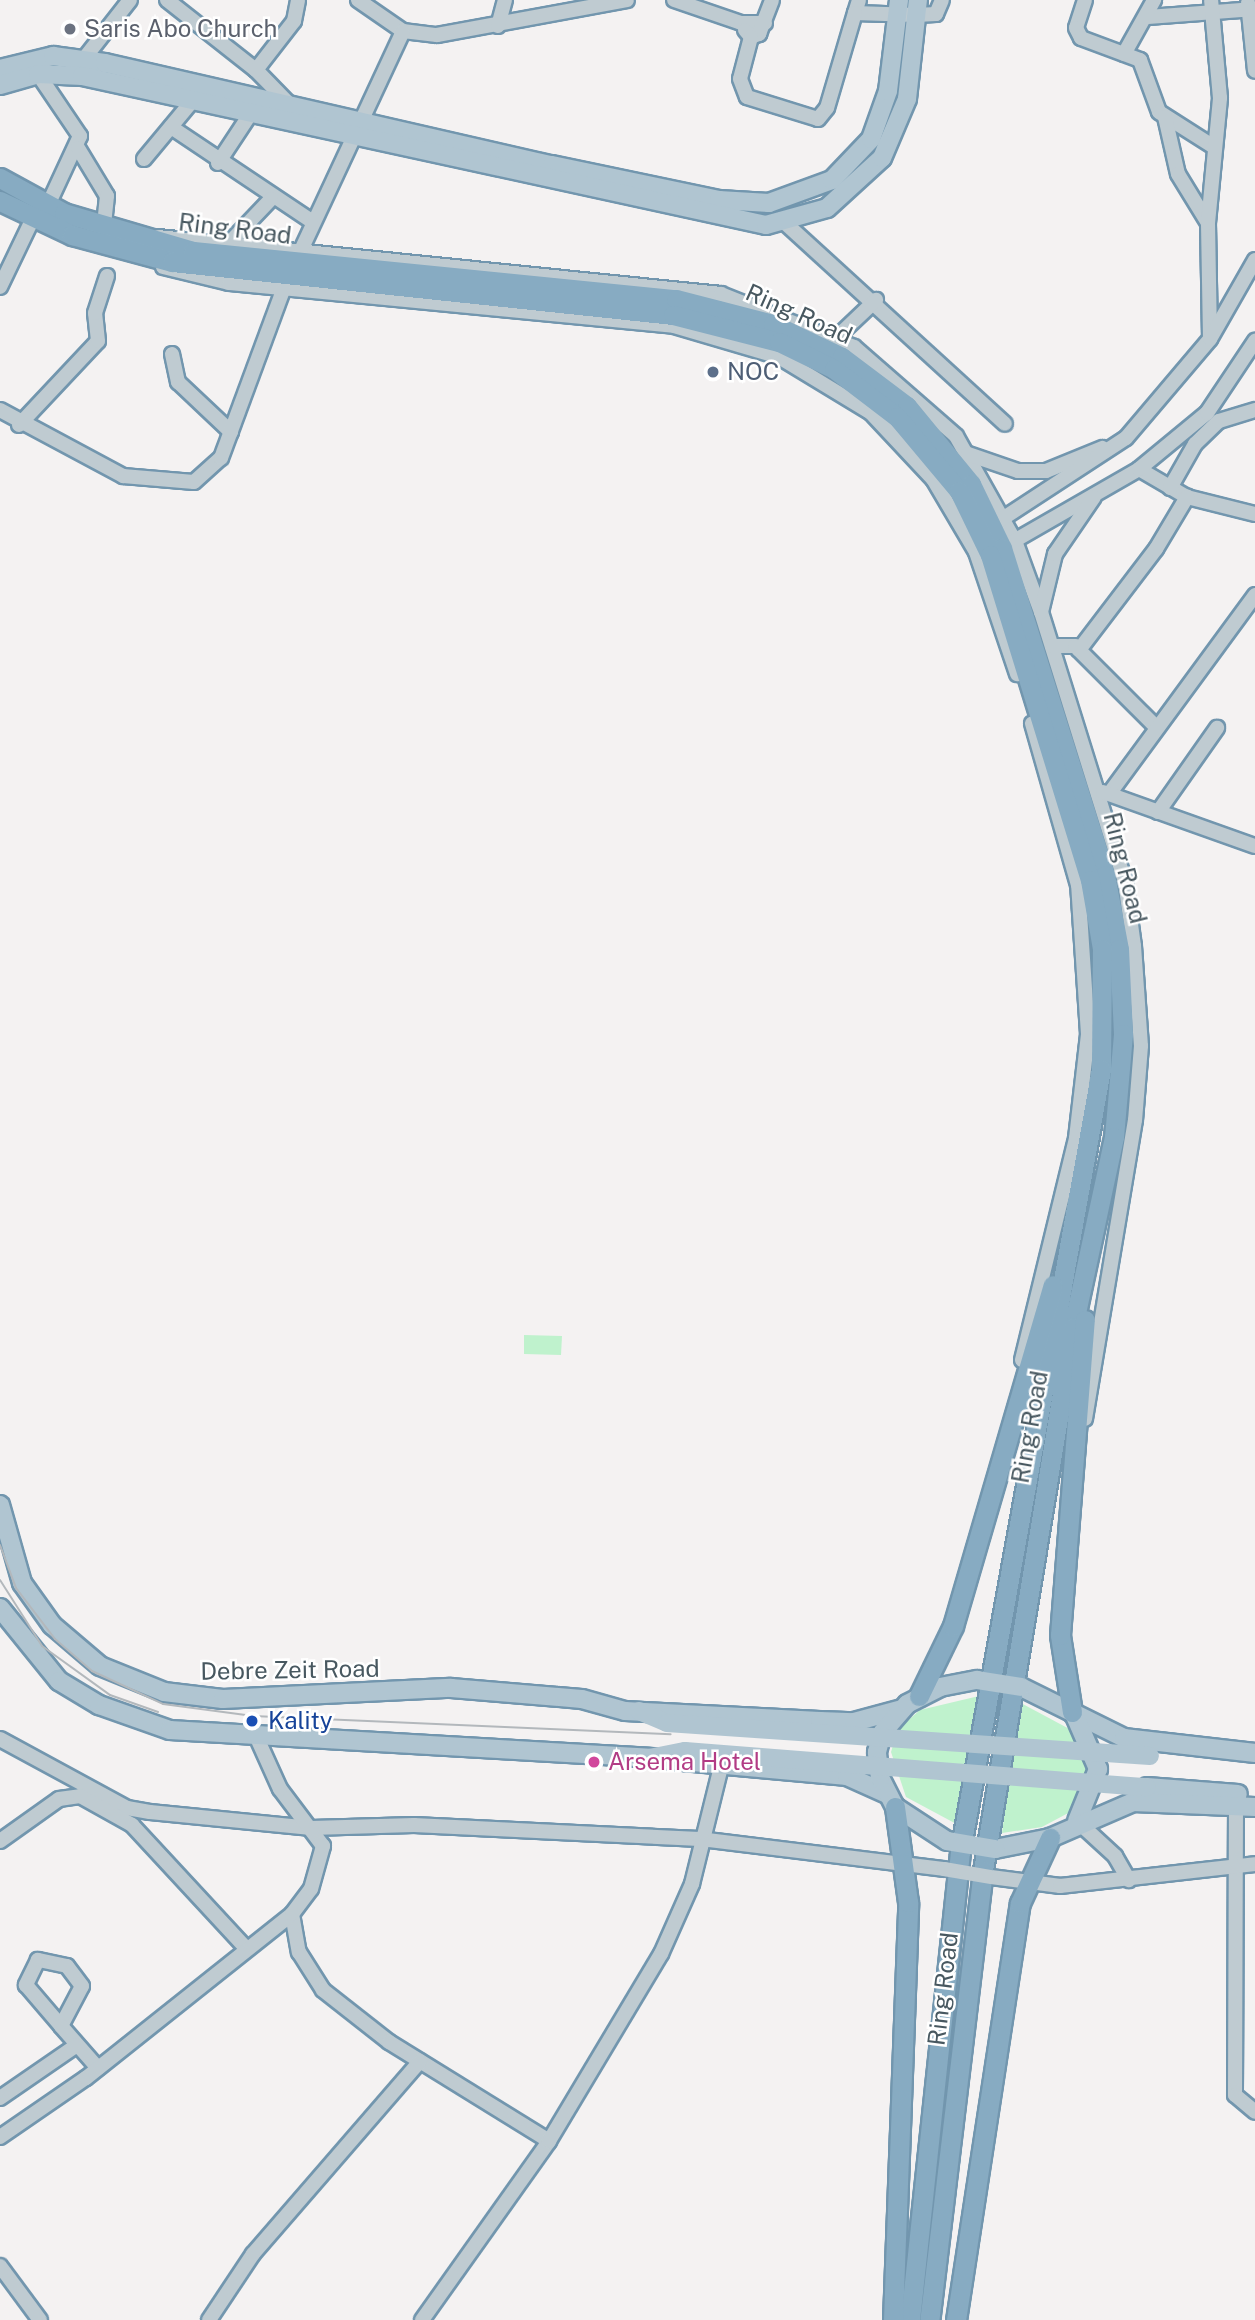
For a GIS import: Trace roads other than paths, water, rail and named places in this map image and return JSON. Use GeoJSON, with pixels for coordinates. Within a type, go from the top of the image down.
{"type":"FeatureCollection","features":[{"type":"Feature","properties":{"kind":"highway","name":"Ring Road"},"geometry":{"type":"LineString","coordinates":[[0,178],[40,212],[145,248],[676,299],[762,320],[842,357],[907,406],[957,463],[1002,548],[1105,875],[1119,949],[1119,1102],[1091,1243],[987,1843],[929,2320]]}},
{"type":"Feature","properties":{"kind":"highway","name":"Ring Road"},"geometry":{"type":"LineString","coordinates":[[0,201],[104,227],[145,248]]}},
{"type":"Feature","properties":{"kind":"highway","name":"Ring Road"},"geometry":{"type":"LineString","coordinates":[[910,2320],[960,1852],[1083,1184],[1101,1069],[1100,939],[1090,880],[1002,548]]}},
{"type":"Feature","properties":{"kind":"highway"},"geometry":{"type":"LineString","coordinates":[[919,1696],[953,1626],[1014,1399],[1083,1184]]}},
{"type":"Feature","properties":{"kind":"highway"},"geometry":{"type":"LineString","coordinates":[[1072,1712],[1060,1635],[1079,1447],[1091,1243]]}},
{"type":"Feature","properties":{"kind":"highway"},"geometry":{"type":"LineString","coordinates":[[890,2320],[905,1865],[891,1801]]}},
{"type":"Feature","properties":{"kind":"highway"},"geometry":{"type":"LineString","coordinates":[[956,2320],[1027,1881],[1050,1838]]}},
{"type":"Feature","properties":{"kind":"main road"},"geometry":{"type":"LineString","coordinates":[[0,69],[53,56],[83,60],[294,109],[719,200],[788,200],[832,180],[871,139],[888,92],[908,8]]}},
{"type":"Feature","properties":{"kind":"main road"},"geometry":{"type":"LineString","coordinates":[[0,85],[38,74],[82,76],[736,222],[784,222],[843,198],[882,158],[907,99],[908,8]]}},
{"type":"Feature","properties":{"kind":"main road","name":"Debre Zeit Road"},"geometry":{"type":"LineString","coordinates":[[0,1505],[8,1548],[36,1605],[76,1647],[132,1683],[223,1699],[451,1688],[582,1699],[639,1711]]}},
{"type":"Feature","properties":{"kind":"main road"},"geometry":{"type":"LineString","coordinates":[[0,1608],[35,1657],[99,1705],[170,1730],[257,1738],[649,1758],[721,1767],[847,1776],[891,1801],[947,1841],[995,1849],[1050,1838],[1077,1821],[1133,1802],[1255,1807]]}},
{"type":"Feature","properties":{"kind":"main road"},"geometry":{"type":"LineString","coordinates":[[891,1801],[877,1752],[882,1733],[902,1709],[919,1696],[977,1680],[1021,1687],[1124,1738],[1255,1753]]}},
{"type":"Feature","properties":{"kind":"main road"},"geometry":{"type":"LineString","coordinates":[[639,1711],[854,1722],[902,1709]]}},
{"type":"Feature","properties":{"kind":"main road"},"geometry":{"type":"LineString","coordinates":[[639,1711],[667,1723],[1255,1764]]}},
{"type":"Feature","properties":{"kind":"main road"},"geometry":{"type":"LineString","coordinates":[[1072,1712],[1087,1730],[1098,1769],[1077,1821]]}},
{"type":"Feature","properties":{"kind":"main road"},"geometry":{"type":"LineString","coordinates":[[649,1758],[685,1751],[1255,1795]]}},
{"type":"Feature","properties":{"kind":"street"},"geometry":{"type":"LineString","coordinates":[[83,60],[130,0]]}},
{"type":"Feature","properties":{"kind":"street"},"geometry":{"type":"LineString","coordinates":[[167,0],[256,70],[294,109]]}},
{"type":"Feature","properties":{"kind":"street"},"geometry":{"type":"LineString","coordinates":[[256,70],[294,21],[298,0]]}},
{"type":"Feature","properties":{"kind":"street"},"geometry":{"type":"LineString","coordinates":[[358,0],[403,31],[437,35],[498,26],[582,5],[627,0]]}},
{"type":"Feature","properties":{"kind":"street"},"geometry":{"type":"LineString","coordinates":[[498,26],[505,0]]}},
{"type":"Feature","properties":{"kind":"street"},"geometry":{"type":"LineString","coordinates":[[674,0],[741,23],[765,23]]}},
{"type":"Feature","properties":{"kind":"street"},"geometry":{"type":"LineString","coordinates":[[772,0],[765,23],[751,37],[740,79],[747,97],[818,120],[857,7],[908,8],[936,14],[942,0]]}},
{"type":"Feature","properties":{"kind":"street"},"geometry":{"type":"LineString","coordinates":[[1085,0],[1078,34],[1125,54],[1147,67],[1165,117],[1178,174],[1209,223]]}},
{"type":"Feature","properties":{"kind":"street"},"geometry":{"type":"LineString","coordinates":[[1125,54],[1148,18],[1154,0]]}},
{"type":"Feature","properties":{"kind":"street"},"geometry":{"type":"LineString","coordinates":[[1148,18],[1212,7],[1251,6],[1255,71]]}},
{"type":"Feature","properties":{"kind":"street"},"geometry":{"type":"LineString","coordinates":[[1210,339],[1209,223],[1220,98],[1212,7]]}},
{"type":"Feature","properties":{"kind":"street"},"geometry":{"type":"LineString","coordinates":[[741,23],[751,37]]}},
{"type":"Feature","properties":{"kind":"street"},"geometry":{"type":"LineString","coordinates":[[302,248],[403,31]]}},
{"type":"Feature","properties":{"kind":"street"},"geometry":{"type":"LineString","coordinates":[[0,287],[78,148],[78,130],[38,74]]}},
{"type":"Feature","properties":{"kind":"street"},"geometry":{"type":"LineString","coordinates":[[144,159],[194,99]]}},
{"type":"Feature","properties":{"kind":"street"},"geometry":{"type":"LineString","coordinates":[[218,163],[251,113]]}},
{"type":"Feature","properties":{"kind":"street"},"geometry":{"type":"LineString","coordinates":[[1165,117],[1214,146]]}},
{"type":"Feature","properties":{"kind":"street"},"geometry":{"type":"LineString","coordinates":[[171,127],[271,199],[313,222]]}},
{"type":"Feature","properties":{"kind":"street"},"geometry":{"type":"LineString","coordinates":[[78,148],[107,196],[104,227]]}},
{"type":"Feature","properties":{"kind":"street"},"geometry":{"type":"LineString","coordinates":[[231,241],[271,199]]}},
{"type":"Feature","properties":{"kind":"street"},"geometry":{"type":"LineString","coordinates":[[784,222],[876,300],[1005,424]]}},
{"type":"Feature","properties":{"kind":"street"},"geometry":{"type":"LineString","coordinates":[[145,248],[231,241],[691,288],[752,303],[837,337],[915,394],[968,454],[991,526],[1041,612],[1105,792],[1125,881],[1141,1046],[1127,1197],[1079,1447]]}},
{"type":"Feature","properties":{"kind":"street"},"geometry":{"type":"LineString","coordinates":[[145,248],[196,277],[674,326],[727,338],[831,384],[888,429],[933,479],[976,552],[1022,687],[1078,885],[1086,939],[1082,1109],[1014,1399]]}},
{"type":"Feature","properties":{"kind":"street"},"geometry":{"type":"LineString","coordinates":[[991,526],[1126,438],[1210,339],[1249,282],[1255,260]]}},
{"type":"Feature","properties":{"kind":"street"},"geometry":{"type":"LineString","coordinates":[[19,425],[99,341],[94,318],[107,276]]}},
{"type":"Feature","properties":{"kind":"street"},"geometry":{"type":"LineString","coordinates":[[0,410],[19,425],[123,476],[166,484],[194,482],[210,472],[231,432],[284,288]]}},
{"type":"Feature","properties":{"kind":"street"},"geometry":{"type":"LineString","coordinates":[[837,337],[876,300]]}},
{"type":"Feature","properties":{"kind":"street"},"geometry":{"type":"LineString","coordinates":[[1170,488],[1255,341]]}},
{"type":"Feature","properties":{"kind":"street"},"geometry":{"type":"LineString","coordinates":[[172,354],[178,382],[231,432]]}},
{"type":"Feature","properties":{"kind":"street"},"geometry":{"type":"LineString","coordinates":[[1002,548],[1139,469],[1213,417],[1255,410]]}},
{"type":"Feature","properties":{"kind":"street"},"geometry":{"type":"LineString","coordinates":[[968,454],[1018,471],[1046,471],[1126,438]]}},
{"type":"Feature","properties":{"kind":"street"},"geometry":{"type":"LineString","coordinates":[[1139,469],[1187,497],[1255,514]]}},
{"type":"Feature","properties":{"kind":"street"},"geometry":{"type":"LineString","coordinates":[[1041,612],[1055,554],[1097,493]]}},
{"type":"Feature","properties":{"kind":"street"},"geometry":{"type":"LineString","coordinates":[[1079,650],[1156,549],[1187,497]]}},
{"type":"Feature","properties":{"kind":"street"},"geometry":{"type":"LineString","coordinates":[[1105,792],[1255,595]]}},
{"type":"Feature","properties":{"kind":"street"},"geometry":{"type":"LineString","coordinates":[[1052,646],[1065,642],[1079,650],[1156,727]]}},
{"type":"Feature","properties":{"kind":"street"},"geometry":{"type":"LineString","coordinates":[[1158,812],[1217,728]]}},
{"type":"Feature","properties":{"kind":"street"},"geometry":{"type":"LineString","coordinates":[[1105,792],[1255,846]]}},
{"type":"Feature","properties":{"kind":"street"},"geometry":{"type":"LineString","coordinates":[[0,2137],[98,2068],[292,1914],[324,1856],[311,1828],[280,1789],[257,1738]]}},
{"type":"Feature","properties":{"kind":"street"},"geometry":{"type":"LineString","coordinates":[[0,1739],[127,1808],[311,1828],[414,1825],[700,1839],[1027,1881],[1129,1880],[1255,1864]]}},
{"type":"Feature","properties":{"kind":"street"},"geometry":{"type":"LineString","coordinates":[[422,2320],[549,2141],[661,1954],[691,1884],[700,1839],[721,1767]]}},
{"type":"Feature","properties":{"kind":"street"},"geometry":{"type":"LineString","coordinates":[[0,1841],[67,1795],[132,1825],[247,1950]]}},
{"type":"Feature","properties":{"kind":"street"},"geometry":{"type":"LineString","coordinates":[[1236,1805],[1240,1866],[1235,2095],[1255,2112]]}},
{"type":"Feature","properties":{"kind":"street"},"geometry":{"type":"LineString","coordinates":[[127,1808],[132,1825]]}},
{"type":"Feature","properties":{"kind":"street"},"geometry":{"type":"LineString","coordinates":[[1077,1821],[1115,1856],[1129,1880]]}},
{"type":"Feature","properties":{"kind":"street"},"geometry":{"type":"LineString","coordinates":[[292,1914],[308,1973],[366,2025],[549,2141]]}},
{"type":"Feature","properties":{"kind":"street"},"geometry":{"type":"LineString","coordinates":[[61,2026],[82,1986],[67,1966],[38,1960],[26,1985],[61,2026],[98,2068]]}},
{"type":"Feature","properties":{"kind":"street"},"geometry":{"type":"LineString","coordinates":[[0,2098],[20,2088],[78,2045]]}},
{"type":"Feature","properties":{"kind":"street"},"geometry":{"type":"LineString","coordinates":[[209,2320],[253,2254],[420,2061]]}},
{"type":"Feature","properties":{"kind":"street"},"geometry":{"type":"LineString","coordinates":[[0,2081],[20,2088]]}},
{"type":"Feature","properties":{"kind":"street"},"geometry":{"type":"LineString","coordinates":[[0,2266],[40,2320]]}},
{"type":"Feature","properties":{"kind":"tram line"},"geometry":{"type":"LineString","coordinates":[[0,1545],[16,1588],[55,1639],[92,1671],[163,1704],[253,1716],[671,1734]]}},
{"type":"Feature","properties":{"kind":"tram line"},"geometry":{"type":"LineString","coordinates":[[0,1580],[42,1646],[110,1695],[158,1712]]}},
{"type":"Feature","properties":{"kind":"place","name":"Saris Abo Church"},"geometry":{"type":"Point","coordinates":[70,29]}},
{"type":"Feature","properties":{"kind":"place","name":"NOC"},"geometry":{"type":"Point","coordinates":[713,372]}},
{"type":"Feature","properties":{"kind":"place","name":"Kality"},"geometry":{"type":"Point","coordinates":[252,1721]}},
{"type":"Feature","properties":{"kind":"place","name":"Arsema Hotel"},"geometry":{"type":"Point","coordinates":[594,1762]}}]}
